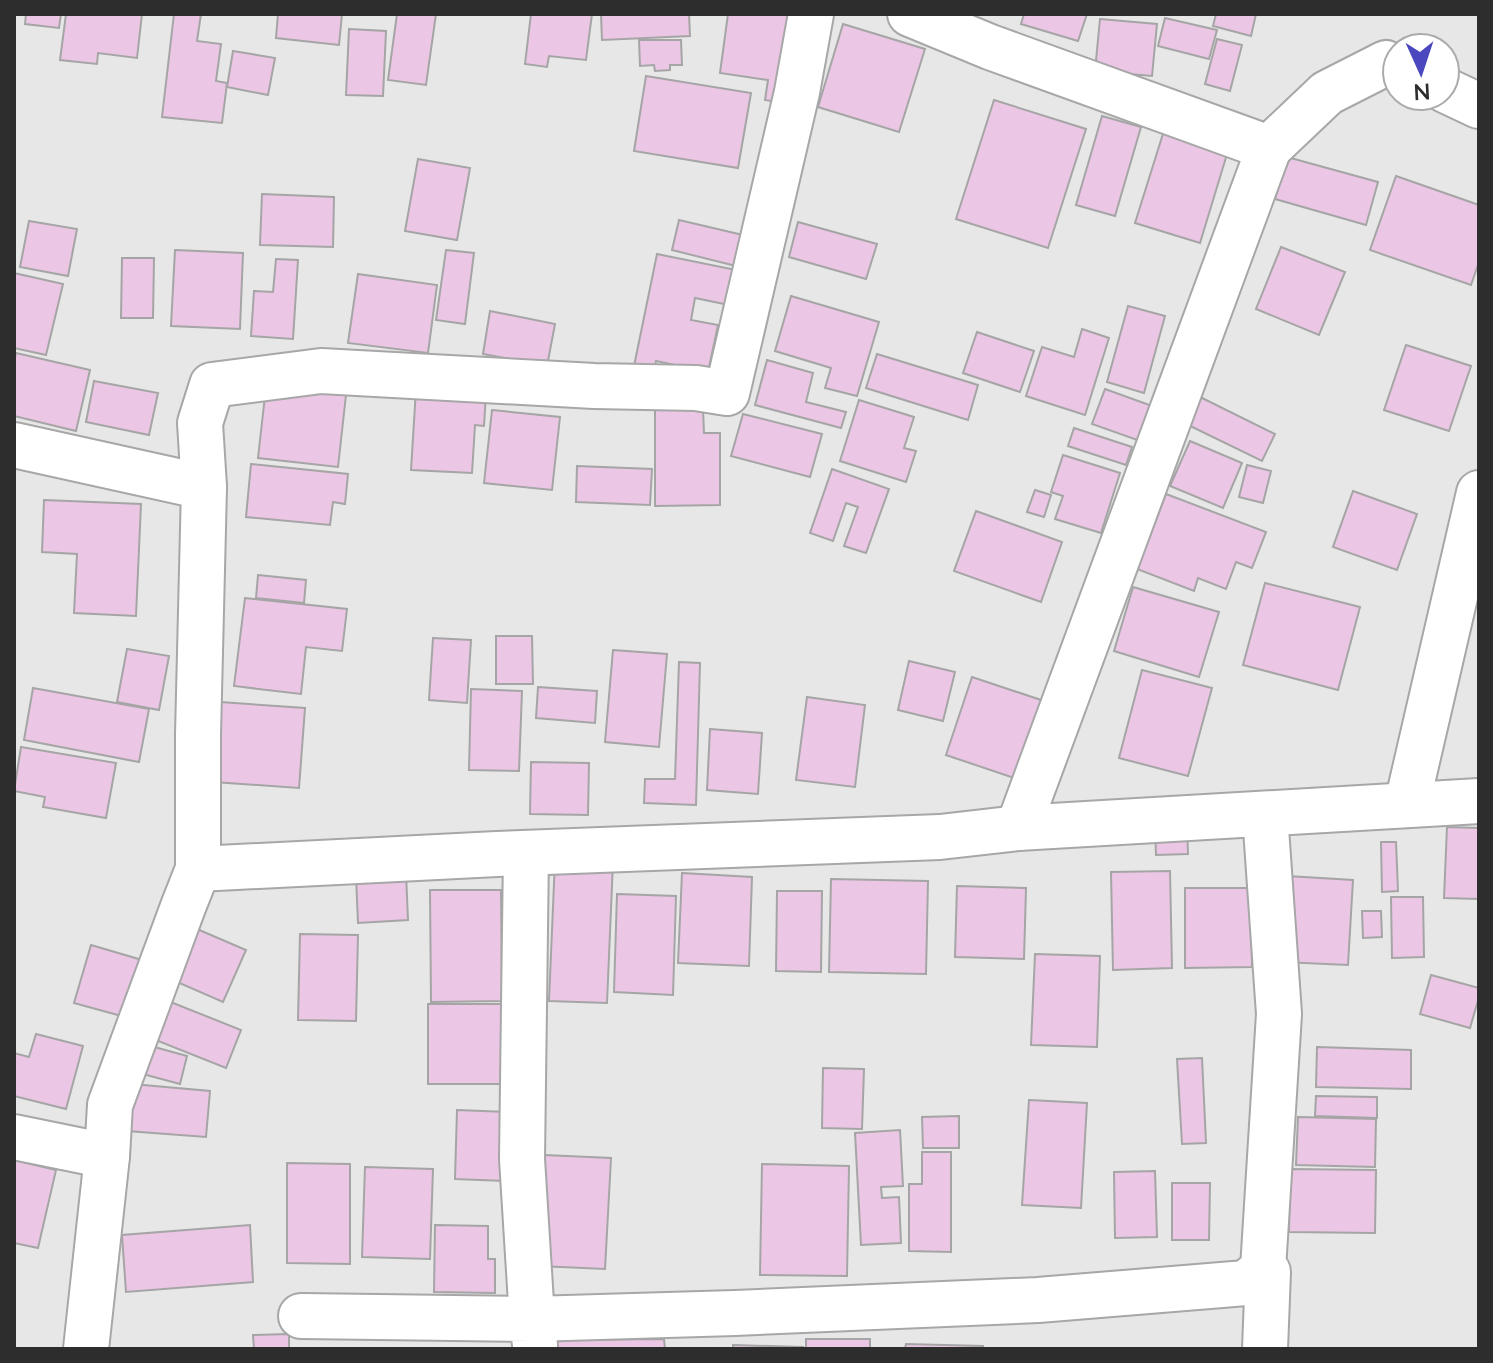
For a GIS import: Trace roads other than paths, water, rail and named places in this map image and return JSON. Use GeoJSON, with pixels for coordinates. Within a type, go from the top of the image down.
{"type":"FeatureCollection","features":[{"type":"Feature","properties":{"kind":"street"},"geometry":{"type":"LineString","coordinates":[[86,1349],[110,1105],[198,869],[204,487],[200,423],[212,385],[321,371],[594,386],[696,388],[727,393],[797,92],[811,14]]}},
{"type":"Feature","properties":{"kind":"street"},"geometry":{"type":"LineString","coordinates":[[910,14],[1004,52],[1269,148]]}},
{"type":"Feature","properties":{"kind":"street"},"geometry":{"type":"LineString","coordinates":[[1018,828],[1269,148],[1327,93],[1381,66]]}},
{"type":"Feature","properties":{"kind":"street"},"geometry":{"type":"LineString","coordinates":[[14,445],[204,487]]}},
{"type":"Feature","properties":{"kind":"street"},"geometry":{"type":"LineString","coordinates":[[1407,804],[1479,493]]}},
{"type":"Feature","properties":{"kind":"street"},"geometry":{"type":"LineString","coordinates":[[198,869],[940,837],[1018,828],[1479,801]]}},
{"type":"Feature","properties":{"kind":"street"},"geometry":{"type":"LineString","coordinates":[[301,1316],[533,1334],[735,1313],[1038,1300],[1246,1283],[1263,1269],[1279,1014],[1265,814]]}},
{"type":"Feature","properties":{"kind":"street"},"geometry":{"type":"LineString","coordinates":[[526,853],[522,1159],[533,1334]]}},
{"type":"Feature","properties":{"kind":"street"},"geometry":{"type":"LineString","coordinates":[[14,1137],[107,1156]]}},
{"type":"Feature","properties":{"kind":"street"},"geometry":{"type":"LineString","coordinates":[[1263,1269],[1268,1272],[1265,1349]]}}]}
